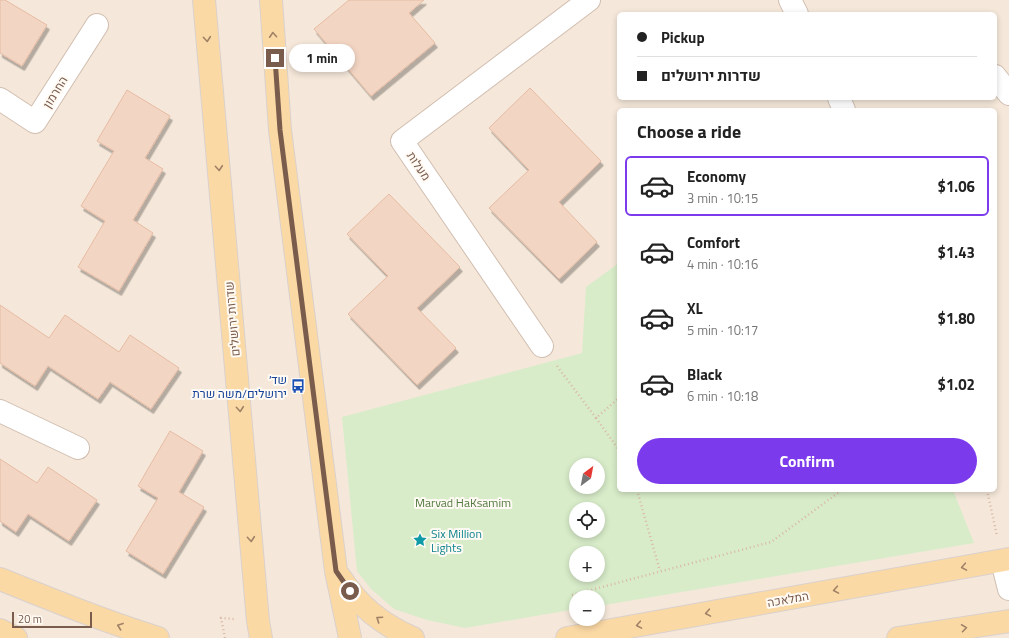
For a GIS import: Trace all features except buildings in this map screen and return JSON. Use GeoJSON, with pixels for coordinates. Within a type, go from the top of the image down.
{"type":"FeatureCollection","features":[{"type":"Feature","properties":{"kind":"main road","name":"שדרות ירושלים"},"geometry":{"type":"LineString","coordinates":[[204,0],[258,621],[261,638]]}},
{"type":"Feature","properties":{"kind":"main road"},"geometry":{"type":"LineString","coordinates":[[271,0],[280,130],[336,571],[350,638]]}},
{"type":"Feature","properties":{"kind":"main road","name":"המלאכה"},"geometry":{"type":"LineString","coordinates":[[567,638],[1006,560]]}},
{"type":"Feature","properties":{"kind":"main road"},"geometry":{"type":"LineString","coordinates":[[336,571],[350,591],[368,611],[402,633],[413,638]]}},
{"type":"Feature","properties":{"kind":"main road"},"geometry":{"type":"LineString","coordinates":[[0,579],[74,609],[125,628],[158,638]]}},
{"type":"Feature","properties":{"kind":"main road"},"geometry":{"type":"LineString","coordinates":[[898,638],[938,636],[1009,621]]}},
{"type":"Feature","properties":{"kind":"main road"},"geometry":{"type":"LineString","coordinates":[[0,630],[16,638]]}},
{"type":"Feature","properties":{"kind":"street","name":"מעלות"},"geometry":{"type":"LineString","coordinates":[[542,346],[402,141],[590,0]]}},
{"type":"Feature","properties":{"kind":"street"},"geometry":{"type":"LineString","coordinates":[[790,0],[796,12]]}},
{"type":"Feature","properties":{"kind":"street","name":"החרמון"},"geometry":{"type":"LineString","coordinates":[[0,98],[35,122],[97,25]]}},
{"type":"Feature","properties":{"kind":"street"},"geometry":{"type":"LineString","coordinates":[[997,79],[1009,94]]}},
{"type":"Feature","properties":{"kind":"street"},"geometry":{"type":"LineString","coordinates":[[0,411],[78,448]]}},
{"type":"Feature","properties":{"kind":"street"},"geometry":{"type":"LineString","coordinates":[[1006,560],[1009,588]]}},
{"type":"Feature","properties":{"kind":"path"},"geometry":{"type":"LineString","coordinates":[[542,346],[617,447]]}},
{"type":"Feature","properties":{"kind":"path"},"geometry":{"type":"LineString","coordinates":[[596,418],[617,400]]}},
{"type":"Feature","properties":{"kind":"path"},"geometry":{"type":"LineString","coordinates":[[638,492],[660,571]]}},
{"type":"Feature","properties":{"kind":"path"},"geometry":{"type":"LineString","coordinates":[[590,590],[771,542],[839,492]]}},
{"type":"Feature","properties":{"kind":"path"},"geometry":{"type":"LineString","coordinates":[[988,492],[1006,560]]}},
{"type":"Feature","properties":{"kind":"shaded area"},"geometry":{"type":"Polygon","coordinates":[[[0,0],[1009,0],[1009,638],[0,638],[0,0]]]}},
{"type":"Feature","properties":{"kind":"green space","name":"Marvad HaKsamim"},"geometry":{"type":"Polygon","coordinates":[[[617,264],[617,492],[954,492],[974,543],[605,605],[605,590],[569,590],[569,610],[465,628],[427,620],[394,609],[371,589],[357,571],[342,417],[582,353],[586,287],[617,264]]]}},
{"type":"Feature","properties":{"kind":"place","name":"שד׳ ירושלים/משה שרת"},"geometry":{"type":"Point","coordinates":[298,386]}},
{"type":"Feature","properties":{"kind":"place","name":"Six Million Lights"},"geometry":{"type":"Point","coordinates":[420,540]}},
{"type":"Feature","properties":{"kind":"route"},"geometry":{"type":"LineString","coordinates":[[275,58],[280,130],[336,571],[350,591]]}}]}
